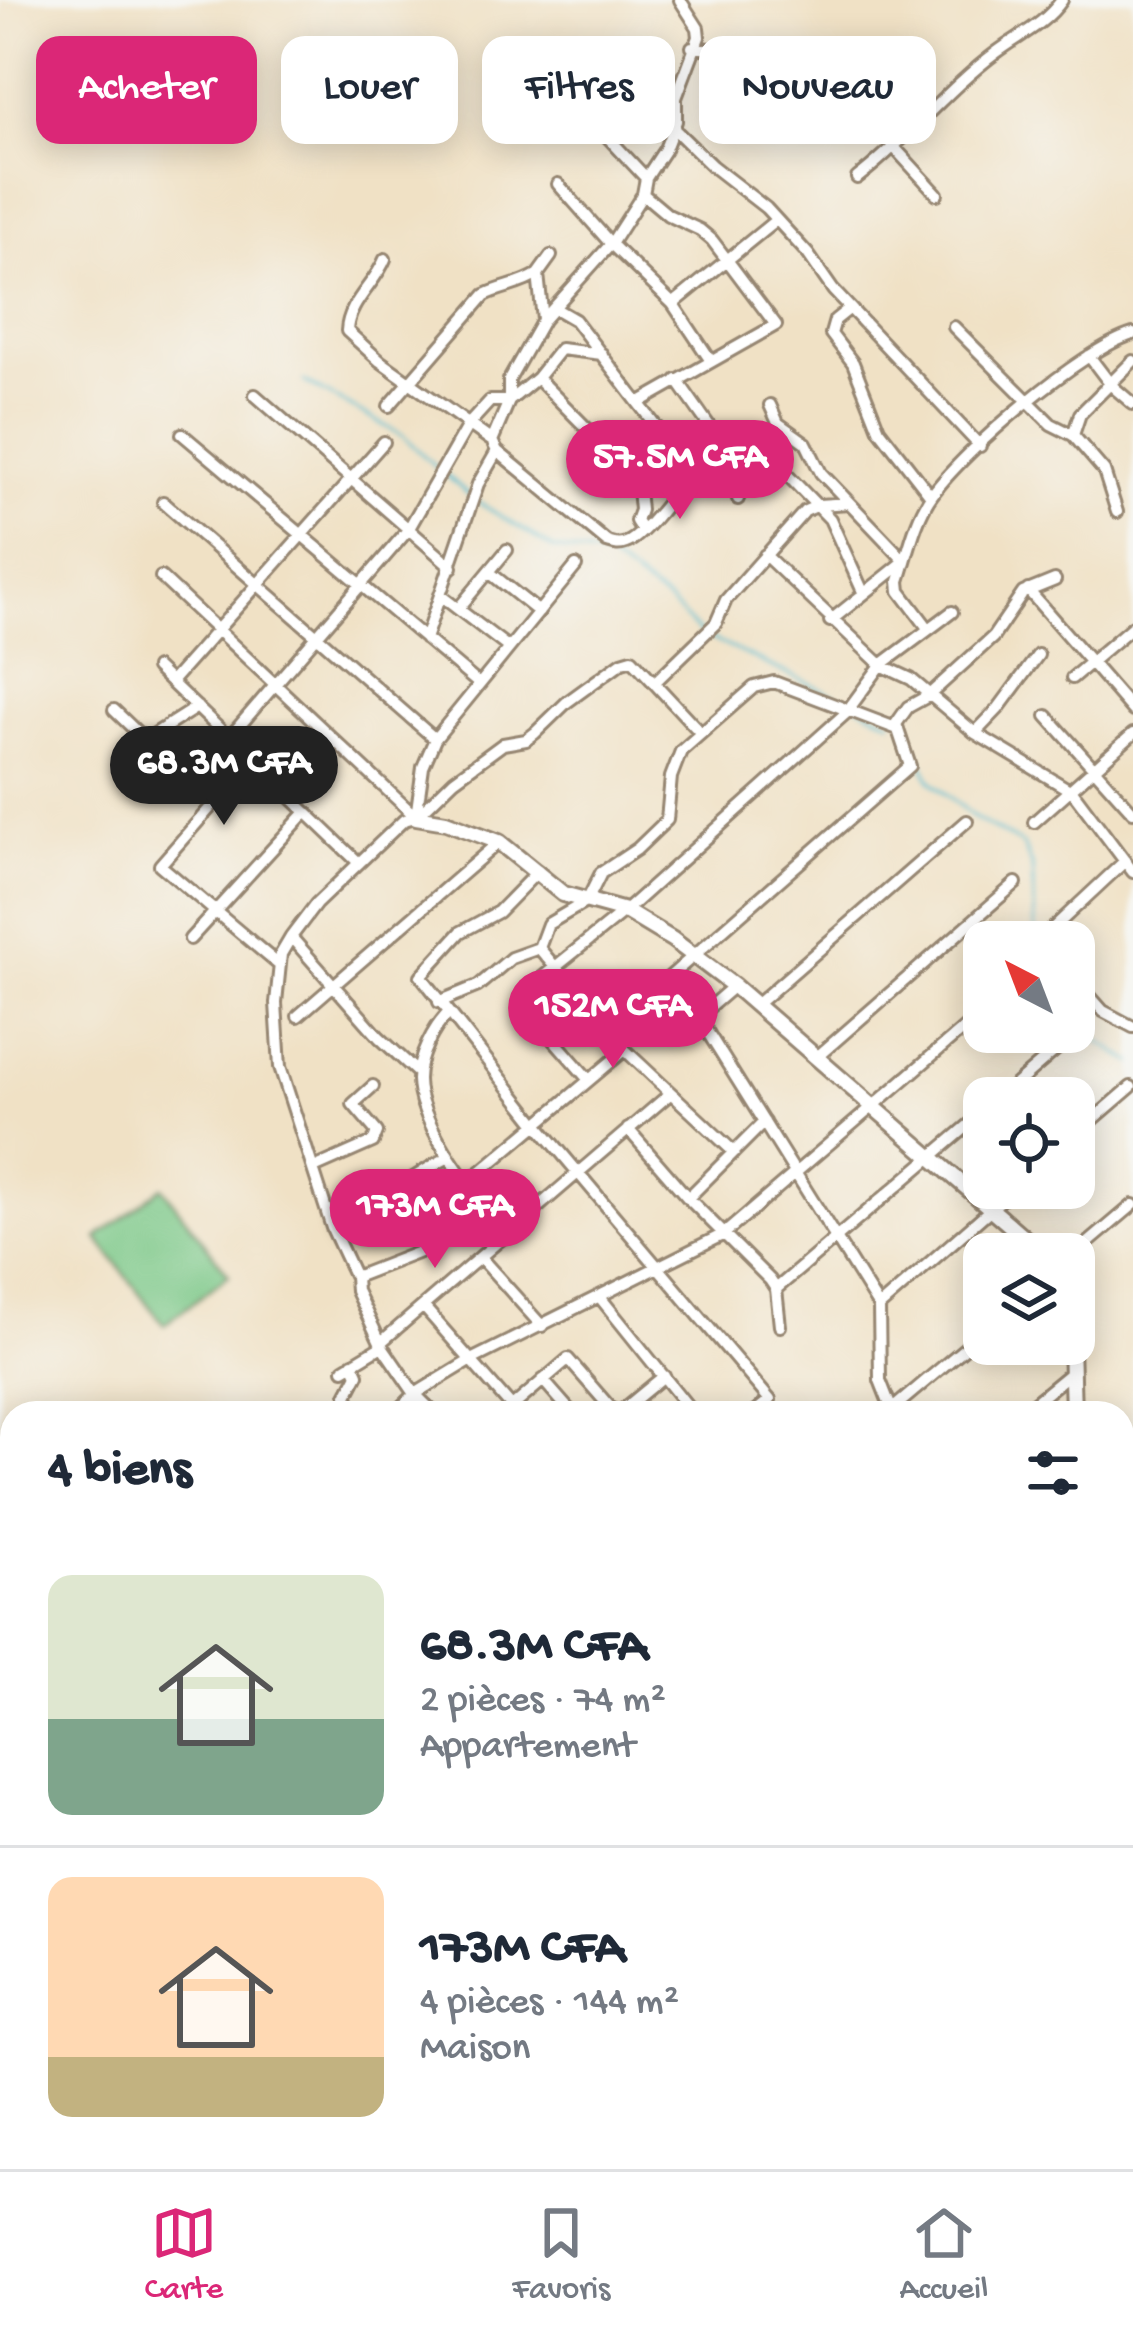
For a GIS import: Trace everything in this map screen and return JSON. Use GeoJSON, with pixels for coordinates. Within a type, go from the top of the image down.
{"type":"FeatureCollection","features":[{"type":"Feature","properties":{"kind":"street"},"geometry":{"type":"LineString","coordinates":[[675,108],[699,37],[680,0]]}},
{"type":"Feature","properties":{"kind":"street"},"geometry":{"type":"LineString","coordinates":[[857,178],[895,150],[997,52],[1051,16],[1062,0]]}},
{"type":"Feature","properties":{"kind":"street"},"geometry":{"type":"LineString","coordinates":[[692,47],[712,49],[870,121],[937,194]]}},
{"type":"Feature","properties":{"kind":"street"},"geometry":{"type":"LineString","coordinates":[[675,130],[766,208],[808,254],[818,273],[980,446]]}},
{"type":"Feature","properties":{"kind":"street"},"geometry":{"type":"LineString","coordinates":[[614,144],[646,178]]}},
{"type":"Feature","properties":{"kind":"street"},"geometry":{"type":"LineString","coordinates":[[425,639],[495,446],[509,401],[509,380],[543,320],[611,244],[643,194],[646,178],[666,144]]}},
{"type":"Feature","properties":{"kind":"street"},"geometry":{"type":"LineString","coordinates":[[558,184],[673,304],[711,362]]}},
{"type":"Feature","properties":{"kind":"street"},"geometry":{"type":"LineString","coordinates":[[640,401],[776,325],[712,240],[668,215],[643,194]]}},
{"type":"Feature","properties":{"kind":"street"},"geometry":{"type":"LineString","coordinates":[[673,304],[775,221]]}},
{"type":"Feature","properties":{"kind":"street"},"geometry":{"type":"LineString","coordinates":[[389,406],[485,296],[500,287],[526,283],[551,256]]}},
{"type":"Feature","properties":{"kind":"street"},"geometry":{"type":"LineString","coordinates":[[385,259],[378,277],[353,308],[347,331],[495,446],[607,542],[631,542],[691,472],[575,320],[556,309]]}},
{"type":"Feature","properties":{"kind":"street"},"geometry":{"type":"LineString","coordinates":[[538,274],[543,320]]}},
{"type":"Feature","properties":{"kind":"street"},"geometry":{"type":"LineString","coordinates":[[850,308],[835,320],[831,334],[853,363],[879,430],[931,496]]}},
{"type":"Feature","properties":{"kind":"street"},"geometry":{"type":"LineString","coordinates":[[955,327],[1028,403],[1051,424],[1073,435],[1104,471],[1117,512]]}},
{"type":"Feature","properties":{"kind":"street"},"geometry":{"type":"LineString","coordinates":[[928,628],[899,591],[905,561],[931,496],[1028,403],[1113,340],[1133,334]]}},
{"type":"Feature","properties":{"kind":"street"},"geometry":{"type":"LineString","coordinates":[[230,738],[408,530],[468,425],[490,401],[509,401],[538,378],[560,349],[602,354]]}},
{"type":"Feature","properties":{"kind":"street"},"geometry":{"type":"LineString","coordinates":[[1089,356],[1133,404]]}},
{"type":"Feature","properties":{"kind":"street"},"geometry":{"type":"LineString","coordinates":[[1073,435],[1080,414],[1133,361]]}},
{"type":"Feature","properties":{"kind":"street"},"geometry":{"type":"LineString","coordinates":[[538,378],[637,479],[640,510],[636,520],[641,529]]}},
{"type":"Feature","properties":{"kind":"street"},"geometry":{"type":"LineString","coordinates":[[677,380],[722,444]]}},
{"type":"Feature","properties":{"kind":"street"},"geometry":{"type":"LineString","coordinates":[[255,395],[452,567]]}},
{"type":"Feature","properties":{"kind":"street"},"geometry":{"type":"LineString","coordinates":[[770,405],[778,423],[806,443],[821,472],[905,561]]}},
{"type":"Feature","properties":{"kind":"street"},"geometry":{"type":"LineString","coordinates":[[182,434],[479,684]]}},
{"type":"Feature","properties":{"kind":"street"},"geometry":{"type":"LineString","coordinates":[[171,682],[384,442]]}},
{"type":"Feature","properties":{"kind":"street"},"geometry":{"type":"LineString","coordinates":[[738,499],[744,474],[766,453],[830,519],[864,594]]}},
{"type":"Feature","properties":{"kind":"street"},"geometry":{"type":"LineString","coordinates":[[163,502],[435,739]]}},
{"type":"Feature","properties":{"kind":"street"},"geometry":{"type":"LineString","coordinates":[[654,683],[716,623],[726,600],[805,511],[849,503]]}},
{"type":"Feature","properties":{"kind":"street"},"geometry":{"type":"LineString","coordinates":[[458,609],[507,550]]}},
{"type":"Feature","properties":{"kind":"street"},"geometry":{"type":"LineString","coordinates":[[765,555],[881,665],[904,675],[975,733],[1072,792],[1129,867],[1063,921]]}},
{"type":"Feature","properties":{"kind":"street"},"geometry":{"type":"LineString","coordinates":[[830,621],[905,561]]}},
{"type":"Feature","properties":{"kind":"street"},"geometry":{"type":"LineString","coordinates":[[416,817],[423,767],[435,739],[576,566]]}},
{"type":"Feature","properties":{"kind":"street"},"geometry":{"type":"LineString","coordinates":[[489,572],[539,612]]}},
{"type":"Feature","properties":{"kind":"street"},"geometry":{"type":"LineString","coordinates":[[161,577],[416,817]]}},
{"type":"Feature","properties":{"kind":"street"},"geometry":{"type":"LineString","coordinates":[[609,1030],[910,766],[896,724],[908,707],[928,696],[993,637],[1011,606],[1028,590],[1055,580]]}},
{"type":"Feature","properties":{"kind":"street"},"geometry":{"type":"LineString","coordinates":[[1028,590],[1133,711]]}},
{"type":"Feature","properties":{"kind":"street"},"geometry":{"type":"LineString","coordinates":[[441,596],[509,648]]}},
{"type":"Feature","properties":{"kind":"street"},"geometry":{"type":"LineString","coordinates":[[589,1080],[520,1002],[523,993],[556,970],[848,711],[881,665],[952,612]]}},
{"type":"Feature","properties":{"kind":"street"},"geometry":{"type":"LineString","coordinates":[[1072,678],[1133,626]]}},
{"type":"Feature","properties":{"kind":"street"},"geometry":{"type":"LineString","coordinates":[[975,733],[1038,655]]}},
{"type":"Feature","properties":{"kind":"street"},"geometry":{"type":"LineString","coordinates":[[416,817],[467,770],[503,744],[526,740],[567,702],[632,659],[700,732]]}},
{"type":"Feature","properties":{"kind":"street"},"geometry":{"type":"LineString","coordinates":[[156,668],[359,863]]}},
{"type":"Feature","properties":{"kind":"street"},"geometry":{"type":"LineString","coordinates":[[506,1235],[449,1157],[418,1088],[418,1073],[443,1007],[511,958],[539,948],[548,924],[587,901],[601,874],[667,820],[671,777],[681,751],[754,687],[774,682],[898,729]]}},
{"type":"Feature","properties":{"kind":"street"},"geometry":{"type":"LineString","coordinates":[[145,740],[197,707]]}},
{"type":"Feature","properties":{"kind":"street"},"geometry":{"type":"LineString","coordinates":[[114,710],[213,805]]}},
{"type":"Feature","properties":{"kind":"street"},"geometry":{"type":"LineString","coordinates":[[1047,716],[1133,812]]}},
{"type":"Feature","properties":{"kind":"street"},"geometry":{"type":"LineString","coordinates":[[1034,822],[1133,734]]}},
{"type":"Feature","properties":{"kind":"street"},"geometry":{"type":"LineString","coordinates":[[252,760],[160,865],[279,965]]}},
{"type":"Feature","properties":{"kind":"street"},"geometry":{"type":"LineString","coordinates":[[190,938],[306,812]]}},
{"type":"Feature","properties":{"kind":"street"},"geometry":{"type":"LineString","coordinates":[[422,1401],[381,1344],[332,1228],[280,1067],[276,1003],[279,965],[291,937],[316,904],[404,820],[446,822],[499,842],[562,894],[625,910],[734,986],[963,1185]]}},
{"type":"Feature","properties":{"kind":"street"},"geometry":{"type":"LineString","coordinates":[[756,1005],[967,820]]}},
{"type":"Feature","properties":{"kind":"street"},"geometry":{"type":"LineString","coordinates":[[298,1016],[499,842]]}},
{"type":"Feature","properties":{"kind":"street"},"geometry":{"type":"LineString","coordinates":[[538,871],[499,912],[461,932],[421,976],[537,1124],[769,1401]]}},
{"type":"Feature","properties":{"kind":"street"},"geometry":{"type":"LineString","coordinates":[[817,1057],[1016,883]]}},
{"type":"Feature","properties":{"kind":"street"},"geometry":{"type":"LineString","coordinates":[[291,937],[418,1073]]}},
{"type":"Feature","properties":{"kind":"street"},"geometry":{"type":"LineString","coordinates":[[539,948],[625,1050],[734,1152]]}},
{"type":"Feature","properties":{"kind":"street"},"geometry":{"type":"LineString","coordinates":[[672,975],[879,1306],[880,1380],[887,1401]]}},
{"type":"Feature","properties":{"kind":"street"},"geometry":{"type":"LineString","coordinates":[[698,1017],[734,986]]}},
{"type":"Feature","properties":{"kind":"street"},"geometry":{"type":"LineString","coordinates":[[1095,1002],[1133,1027]]}},
{"type":"Feature","properties":{"kind":"street"},"geometry":{"type":"LineString","coordinates":[[408,1401],[471,1360],[724,1234],[963,1029]]}},
{"type":"Feature","properties":{"kind":"street"},"geometry":{"type":"LineString","coordinates":[[466,1183],[625,1050]]}},
{"type":"Feature","properties":{"kind":"street"},"geometry":{"type":"LineString","coordinates":[[1024,1077],[1052,1053]]}},
{"type":"Feature","properties":{"kind":"street"},"geometry":{"type":"LineString","coordinates":[[314,1168],[373,1142],[377,1132],[353,1104],[374,1086]]}},
{"type":"Feature","properties":{"kind":"street"},"geometry":{"type":"LineString","coordinates":[[1095,1118],[1131,1087]]}},
{"type":"Feature","properties":{"kind":"street"},"geometry":{"type":"LineString","coordinates":[[350,1401],[347,1395],[358,1374],[348,1366],[381,1344],[670,1093]]}},
{"type":"Feature","properties":{"kind":"street"},"geometry":{"type":"LineString","coordinates":[[688,1198],[764,1123]]}},
{"type":"Feature","properties":{"kind":"street"},"geometry":{"type":"LineString","coordinates":[[628,1130],[776,1289],[780,1326]]}},
{"type":"Feature","properties":{"kind":"street"},"geometry":{"type":"LineString","coordinates":[[776,1289],[963,1130]]}},
{"type":"Feature","properties":{"kind":"street"},"geometry":{"type":"LineString","coordinates":[[332,1228],[449,1157]]}},
{"type":"Feature","properties":{"kind":"street"},"geometry":{"type":"LineString","coordinates":[[1095,1237],[1133,1205]]}},
{"type":"Feature","properties":{"kind":"street"},"geometry":{"type":"LineString","coordinates":[[879,1306],[991,1209],[1019,1233]]}},
{"type":"Feature","properties":{"kind":"street"},"geometry":{"type":"LineString","coordinates":[[355,1276],[427,1249],[487,1210]]}},
{"type":"Feature","properties":{"kind":"street"},"geometry":{"type":"LineString","coordinates":[[480,1257],[542,1326]]}},
{"type":"Feature","properties":{"kind":"street"},"geometry":{"type":"LineString","coordinates":[[599,1296],[684,1401]]}},
{"type":"Feature","properties":{"kind":"street"},"geometry":{"type":"LineString","coordinates":[[423,1306],[503,1401]]}},
{"type":"Feature","properties":{"kind":"street"},"geometry":{"type":"LineString","coordinates":[[904,1401],[963,1350]]}},
{"type":"Feature","properties":{"kind":"street"},"geometry":{"type":"LineString","coordinates":[[521,1401],[568,1358],[606,1401]]}},
{"type":"Feature","properties":{"kind":"street"},"geometry":{"type":"LineString","coordinates":[[1073,1365],[1073,1401]]}},
{"type":"Feature","properties":{"kind":"street"},"geometry":{"type":"LineString","coordinates":[[1037,1401],[1073,1371]]}},
{"type":"Feature","properties":{"kind":"street"},"geometry":{"type":"LineString","coordinates":[[632,1401],[664,1376]]}},
{"type":"Feature","properties":{"kind":"street"},"geometry":{"type":"LineString","coordinates":[[543,1380],[561,1401]]}},
{"type":"Feature","properties":{"kind":"green space"},"geometry":{"type":"Polygon","coordinates":[[[162,1187],[229,1275],[164,1325],[97,1238],[162,1187]]]}},
{"type":"Feature","properties":{"kind":"waterway"},"geometry":{"type":"LineString","coordinates":[[304,381],[403,436],[437,468]]}},
{"type":"Feature","properties":{"kind":"waterway"},"geometry":{"type":"LineString","coordinates":[[445,474],[469,495]]}},
{"type":"Feature","properties":{"kind":"waterway"},"geometry":{"type":"LineString","coordinates":[[476,501],[554,549],[607,557],[670,603],[701,634]]}},
{"type":"Feature","properties":{"kind":"waterway"},"geometry":{"type":"LineString","coordinates":[[709,638],[848,701]]}},
{"type":"Feature","properties":{"kind":"waterway"},"geometry":{"type":"LineString","coordinates":[[856,705],[891,721]]}},
{"type":"Feature","properties":{"kind":"waterway"},"geometry":{"type":"LineString","coordinates":[[904,729],[931,781],[975,818],[1023,845],[1032,865],[1035,921]]}},
{"type":"Feature","properties":{"kind":"waterway"},"geometry":{"type":"LineString","coordinates":[[1095,1038],[1133,1063]]}}]}
